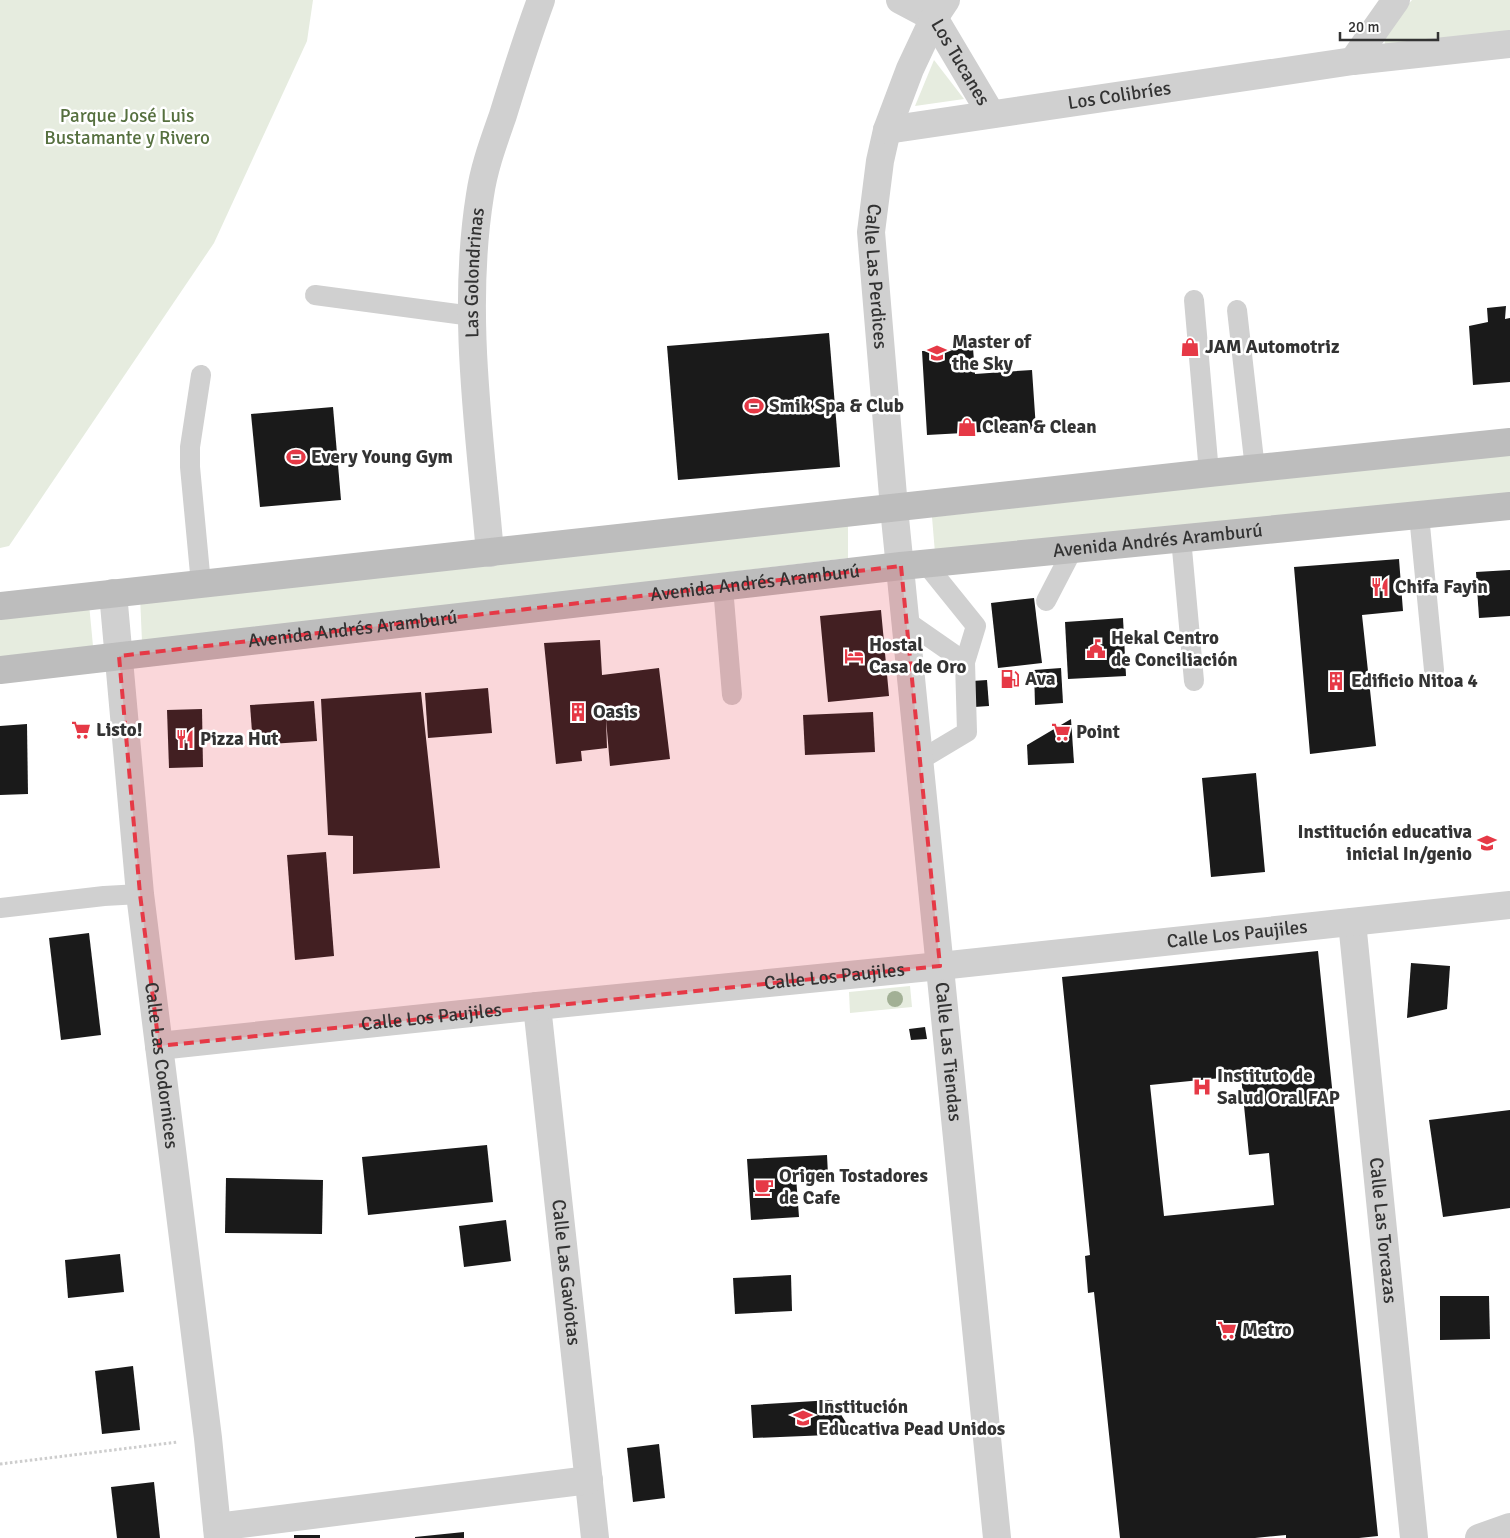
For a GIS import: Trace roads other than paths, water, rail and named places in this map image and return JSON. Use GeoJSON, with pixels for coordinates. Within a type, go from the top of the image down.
{"type":"FeatureCollection","features":[{"type":"Feature","properties":{"kind":"main road"},"geometry":{"type":"LineString","coordinates":[[0,606],[1209,473],[1510,442]]}},
{"type":"Feature","properties":{"kind":"main road","name":"Avenida Andrés Aramburú"},"geometry":{"type":"LineString","coordinates":[[0,670],[914,565],[1510,506]]}},
{"type":"Feature","properties":{"kind":"street","name":"Las Golondrinas"},"geometry":{"type":"LineString","coordinates":[[490,553],[474,372],[473,269],[480,194],[487,162],[541,0]]}},
{"type":"Feature","properties":{"kind":"street","name":"Los Tucanes"},"geometry":{"type":"LineString","coordinates":[[900,0],[940,9],[991,114]]}},
{"type":"Feature","properties":{"kind":"street"},"geometry":{"type":"LineString","coordinates":[[1353,61],[1396,0]]}},
{"type":"Feature","properties":{"kind":"street","name":"Calle Las Perdices"},"geometry":{"type":"LineString","coordinates":[[914,565],[894,508],[871,232],[880,161],[887,130],[910,69],[940,9]]}},
{"type":"Feature","properties":{"kind":"street","name":"Los Colibríes"},"geometry":{"type":"LineString","coordinates":[[887,130],[1353,61],[1510,44]]}},
{"type":"Feature","properties":{"kind":"street","name":"Calle Las Tiendas"},"geometry":{"type":"LineString","coordinates":[[914,565],[906,621],[997,1538]]}},
{"type":"Feature","properties":{"kind":"street","name":"Calle Las Codornices"},"geometry":{"type":"LineString","coordinates":[[113,593],[140,894],[208,1438],[217,1532]]}},
{"type":"Feature","properties":{"kind":"street","name":"Calle Los Paujiles"},"geometry":{"type":"LineString","coordinates":[[159,1046],[940,966],[1510,905]]}},
{"type":"Feature","properties":{"kind":"street","name":"Calle Las Torcazas"},"geometry":{"type":"LineString","coordinates":[[1352,922],[1414,1538]]}},
{"type":"Feature","properties":{"kind":"street","name":"Calle Las Gaviotas"},"geometry":{"type":"LineString","coordinates":[[537,1006],[595,1538]]}},
{"type":"Feature","properties":{"kind":"street"},"geometry":{"type":"LineString","coordinates":[[217,1532],[588,1480]]}},
{"type":"Feature","properties":{"kind":"street"},"geometry":{"type":"LineString","coordinates":[[1479,1538],[1510,1527]]}},
{"type":"Feature","properties":{"kind":"lane"},"geometry":{"type":"LineString","coordinates":[[315,295],[472,316]]}},
{"type":"Feature","properties":{"kind":"lane"},"geometry":{"type":"LineString","coordinates":[[1194,300],[1209,473]]}},
{"type":"Feature","properties":{"kind":"lane"},"geometry":{"type":"LineString","coordinates":[[1237,310],[1255,469]]}},
{"type":"Feature","properties":{"kind":"lane"},"geometry":{"type":"LineString","coordinates":[[201,375],[190,447],[190,467],[201,584]]}},
{"type":"Feature","properties":{"kind":"lane"},"geometry":{"type":"LineString","coordinates":[[1419,514],[1434,670]]}},
{"type":"Feature","properties":{"kind":"lane"},"geometry":{"type":"LineString","coordinates":[[1181,538],[1194,681]]}},
{"type":"Feature","properties":{"kind":"lane"},"geometry":{"type":"LineString","coordinates":[[1046,601],[1074,549]]}},
{"type":"Feature","properties":{"kind":"lane"},"geometry":{"type":"LineString","coordinates":[[914,565],[976,626],[965,662],[968,732],[920,760]]}},
{"type":"Feature","properties":{"kind":"lane"},"geometry":{"type":"LineString","coordinates":[[723,586],[732,695]]}},
{"type":"Feature","properties":{"kind":"lane"},"geometry":{"type":"LineString","coordinates":[[906,621],[965,662]]}},
{"type":"Feature","properties":{"kind":"lane"},"geometry":{"type":"LineString","coordinates":[[0,908],[104,896],[140,894]]}},
{"type":"Feature","properties":{"kind":"place","name":"JAM Automotriz"},"geometry":{"type":"Point","coordinates":[1190,347]}},
{"type":"Feature","properties":{"kind":"place","name":"Master of the Sky"},"geometry":{"type":"Point","coordinates":[937,353]}},
{"type":"Feature","properties":{"kind":"place","name":"Smik Spa & Club"},"geometry":{"type":"Point","coordinates":[754,406]}},
{"type":"Feature","properties":{"kind":"place","name":"Clean & Clean"},"geometry":{"type":"Point","coordinates":[967,427]}},
{"type":"Feature","properties":{"kind":"place","name":"Every Young Gym"},"geometry":{"type":"Point","coordinates":[296,457]}},
{"type":"Feature","properties":{"kind":"place","name":"Chifa Fayin"},"geometry":{"type":"Point","coordinates":[1380,587]}},
{"type":"Feature","properties":{"kind":"place","name":"Hekal Centro de Conciliación"},"geometry":{"type":"Point","coordinates":[1096,649]}},
{"type":"Feature","properties":{"kind":"place","name":"Hostal Casa de Oro"},"geometry":{"type":"Point","coordinates":[854,656]}},
{"type":"Feature","properties":{"kind":"place","name":"Ava"},"geometry":{"type":"Point","coordinates":[1010,679]}},
{"type":"Feature","properties":{"kind":"place","name":"Edificio Nitoa 4"},"geometry":{"type":"Point","coordinates":[1336,681]}},
{"type":"Feature","properties":{"kind":"place","name":"Oasis"},"geometry":{"type":"Point","coordinates":[578,712]}},
{"type":"Feature","properties":{"kind":"place","name":"Listo!"},"geometry":{"type":"Point","coordinates":[81,730]}},
{"type":"Feature","properties":{"kind":"place","name":"Point"},"geometry":{"type":"Point","coordinates":[1061,732]}},
{"type":"Feature","properties":{"kind":"place","name":"Pizza Hut"},"geometry":{"type":"Point","coordinates":[185,739]}},
{"type":"Feature","properties":{"kind":"place","name":"Institución educativa inicial In/genio"},"geometry":{"type":"Point","coordinates":[1487,843]}},
{"type":"Feature","properties":{"kind":"place","name":"Instituto de Salud Oral FAP"},"geometry":{"type":"Point","coordinates":[1202,1087]}},
{"type":"Feature","properties":{"kind":"place","name":"Origen Tostadores de Cafe"},"geometry":{"type":"Point","coordinates":[764,1187]}},
{"type":"Feature","properties":{"kind":"place","name":"Metro"},"geometry":{"type":"Point","coordinates":[1227,1330]}},
{"type":"Feature","properties":{"kind":"place","name":"Institución Educativa Pead Unidos"},"geometry":{"type":"Point","coordinates":[803,1418]}},
{"type":"Feature","properties":{"kind":"park label","name":"Parque José Luis Bustamante y Rivero"},"geometry":{"type":"Point","coordinates":[127,127]}}]}
